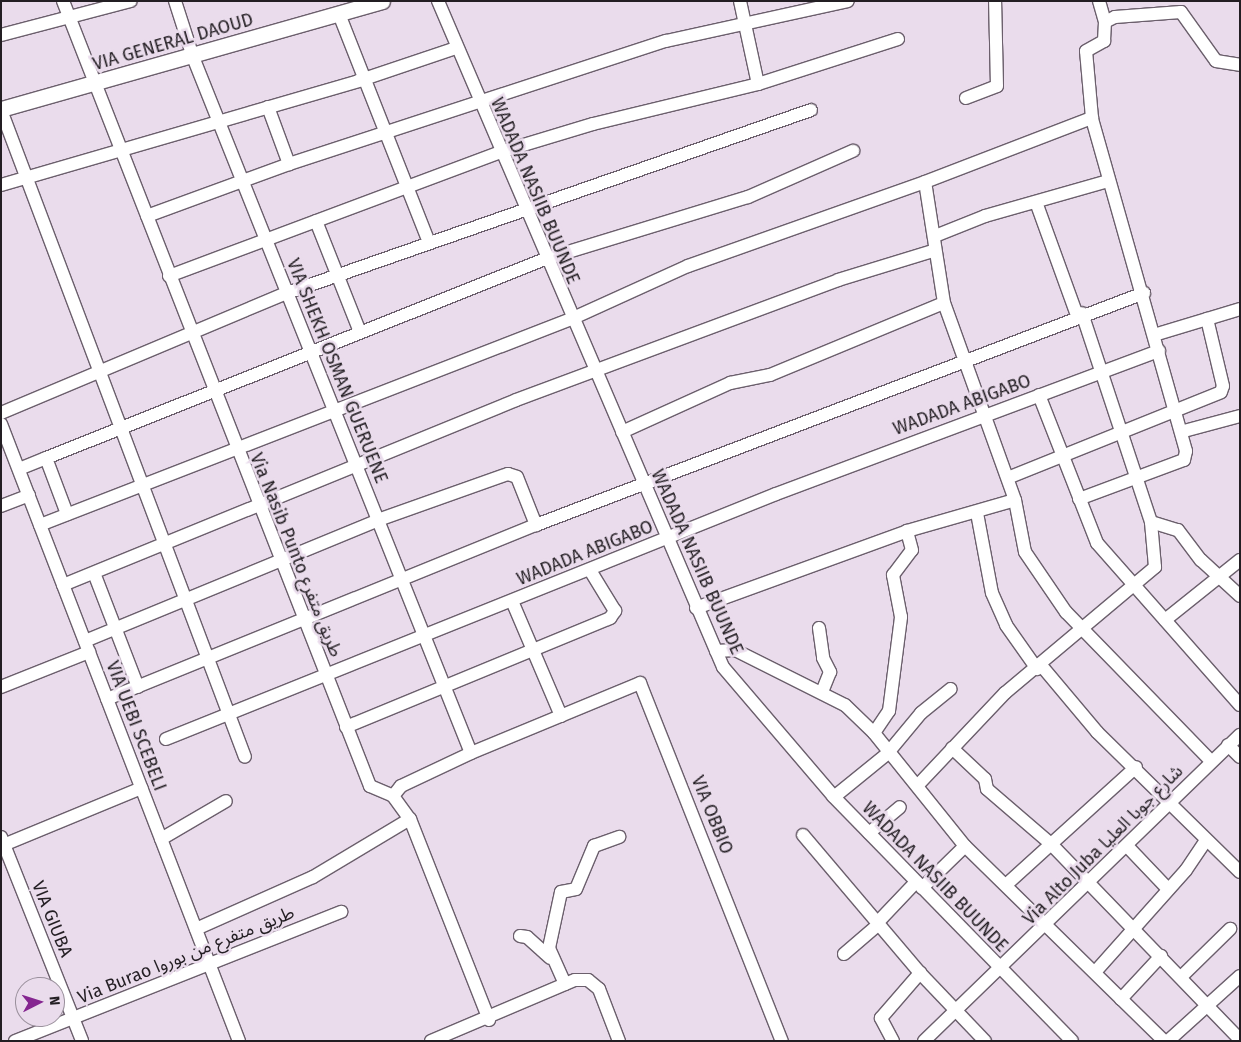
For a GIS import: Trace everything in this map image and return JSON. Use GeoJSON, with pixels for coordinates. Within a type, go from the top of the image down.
{"type":"FeatureCollection","features":[{"type":"Feature","properties":{"kind":"main road","name":"VIA GENERAL DAOUD"},"geometry":{"type":"LineString","coordinates":[[1,110],[193,57],[382,1]]}},
{"type":"Feature","properties":{"kind":"street","name":"Via Nasib Punto طريق متفرع"},"geometry":{"type":"LineString","coordinates":[[63,1],[92,84],[147,216],[190,334],[257,506],[370,786],[393,796]]}},
{"type":"Feature","properties":{"kind":"street"},"geometry":{"type":"LineString","coordinates":[[1,35],[70,20],[131,1]]}},
{"type":"Feature","properties":{"kind":"street","name":"VIA SHEKH OSMAN GUERUENE"},"geometry":{"type":"LineString","coordinates":[[175,1],[193,57],[218,121],[471,753]]}},
{"type":"Feature","properties":{"kind":"street","name":"WADADA NASIIB BUUNDE"},"geometry":{"type":"LineString","coordinates":[[438,1],[524,210],[723,667],[834,797],[1072,1041]]}},
{"type":"Feature","properties":{"kind":"street"},"geometry":{"type":"LineString","coordinates":[[740,1],[758,84]]}},
{"type":"Feature","properties":{"kind":"street"},"geometry":{"type":"LineString","coordinates":[[147,216],[289,164],[666,41],[848,1]]}},
{"type":"Feature","properties":{"kind":"street"},"geometry":{"type":"LineString","coordinates":[[966,98],[997,86],[995,1]]}},
{"type":"Feature","properties":{"kind":"street"},"geometry":{"type":"LineString","coordinates":[[1079,499],[1184,460],[1184,431],[1154,335],[1144,293],[1108,181],[1092,118],[1086,51],[1104,41],[1105,22],[1099,1]]}},
{"type":"Feature","properties":{"kind":"street"},"geometry":{"type":"LineString","coordinates":[[1105,22],[1124,14],[1140,17],[1174,10],[1187,17],[1216,60],[1240,65]]}},
{"type":"Feature","properties":{"kind":"street"},"geometry":{"type":"LineString","coordinates":[[339,14],[429,243]]}},
{"type":"Feature","properties":{"kind":"street"},"geometry":{"type":"LineString","coordinates":[[169,276],[500,152],[593,124],[758,84],[898,39]]}},
{"type":"Feature","properties":{"kind":"street"},"geometry":{"type":"LineString","coordinates":[[1,185],[120,153],[218,121],[365,79],[456,48]]}},
{"type":"Feature","properties":{"kind":"street"},"geometry":{"type":"LineString","coordinates":[[268,107],[289,164]]}},
{"type":"Feature","properties":{"kind":"street"},"geometry":{"type":"LineString","coordinates":[[1,110],[245,757]]}},
{"type":"Feature","properties":{"kind":"street"},"geometry":{"type":"LineString","coordinates":[[1,413],[287,293],[811,110]]}},
{"type":"Feature","properties":{"kind":"street"},"geometry":{"type":"LineString","coordinates":[[40,525],[571,319],[688,266],[925,182],[1092,118]]}},
{"type":"Feature","properties":{"kind":"street"},"geometry":{"type":"LineString","coordinates":[[19,469],[545,259],[733,203],[853,151]]}},
{"type":"Feature","properties":{"kind":"street"},"geometry":{"type":"LineString","coordinates":[[935,236],[1036,202],[1108,181]]}},
{"type":"Feature","properties":{"kind":"street"},"geometry":{"type":"LineString","coordinates":[[925,182],[935,236],[933,251],[944,303],[1010,477],[1026,552],[1049,589],[1084,631],[1210,760]]}},
{"type":"Feature","properties":{"kind":"street"},"geometry":{"type":"LineString","coordinates":[[918,786],[1005,693],[1084,631],[1155,567],[1151,522],[1103,373],[1036,202]]}},
{"type":"Feature","properties":{"kind":"street"},"geometry":{"type":"LineString","coordinates":[[316,221],[360,332]]}},
{"type":"Feature","properties":{"kind":"street"},"geometry":{"type":"LineString","coordinates":[[64,585],[356,466],[594,372],[838,280],[933,251]]}},
{"type":"Feature","properties":{"kind":"street"},"geometry":{"type":"LineString","coordinates":[[107,699],[536,526],[965,358],[1080,314],[1144,293]]}},
{"type":"Feature","properties":{"kind":"street"},"geometry":{"type":"LineString","coordinates":[[622,432],[730,383],[770,375],[944,303]]}},
{"type":"Feature","properties":{"kind":"street"},"geometry":{"type":"LineString","coordinates":[[1154,335],[1240,309]]}},
{"type":"Feature","properties":{"kind":"street"},"geometry":{"type":"LineString","coordinates":[[1010,477],[1060,454],[1223,390],[1207,319]]}},
{"type":"Feature","properties":{"kind":"street","name":"WADADA ABIGABO"},"geometry":{"type":"LineString","coordinates":[[166,739],[985,413],[1103,373],[1159,351]]}},
{"type":"Feature","properties":{"kind":"street"},"geometry":{"type":"LineString","coordinates":[[1039,395],[1060,454],[1097,543],[1240,705]]}},
{"type":"Feature","properties":{"kind":"street"},"geometry":{"type":"LineString","coordinates":[[1184,431],[1240,416]]}},
{"type":"Feature","properties":{"kind":"street","name":"VIA UEBI SCEBELI"},"geometry":{"type":"LineString","coordinates":[[1,424],[239,1041]]}},
{"type":"Feature","properties":{"kind":"street"},"geometry":{"type":"LineString","coordinates":[[46,458],[67,514]]}},
{"type":"Feature","properties":{"kind":"street"},"geometry":{"type":"LineString","coordinates":[[1,687],[87,646],[116,628],[378,520],[508,474],[517,477],[536,526]]}},
{"type":"Feature","properties":{"kind":"street"},"geometry":{"type":"LineString","coordinates":[[1,506],[29,496]]}},
{"type":"Feature","properties":{"kind":"street"},"geometry":{"type":"LineString","coordinates":[[696,608],[907,531],[977,513],[1015,500]]}},
{"type":"Feature","properties":{"kind":"street"},"geometry":{"type":"LineString","coordinates":[[977,513],[992,594],[1006,625],[1038,667],[1097,732],[1136,767],[1206,840],[1240,872]]}},
{"type":"Feature","properties":{"kind":"street"},"geometry":{"type":"LineString","coordinates":[[1151,522],[1178,530],[1187,545],[1240,596]]}},
{"type":"Feature","properties":{"kind":"street"},"geometry":{"type":"LineString","coordinates":[[874,733],[889,711],[901,617],[893,575],[912,550],[907,531]]}},
{"type":"Feature","properties":{"kind":"street"},"geometry":{"type":"LineString","coordinates":[[1165,620],[1240,560]]}},
{"type":"Feature","properties":{"kind":"street"},"geometry":{"type":"LineString","coordinates":[[346,727],[534,653],[614,616],[590,570]]}},
{"type":"Feature","properties":{"kind":"street"},"geometry":{"type":"LineString","coordinates":[[94,573],[138,686]]}},
{"type":"Feature","properties":{"kind":"street"},"geometry":{"type":"LineString","coordinates":[[489,1020],[410,819],[393,796],[401,786],[471,753],[561,716],[512,601]]}},
{"type":"Feature","properties":{"kind":"street"},"geometry":{"type":"LineString","coordinates":[[820,628],[823,658],[830,672],[822,692]]}},
{"type":"Feature","properties":{"kind":"street"},"geometry":{"type":"LineString","coordinates":[[716,651],[735,650],[845,705],[874,733],[887,754],[918,786],[965,846],[1007,884],[1047,926],[1096,971],[1121,999],[1164,1041]]}},
{"type":"Feature","properties":{"kind":"street","name":"VIA OBBIO"},"geometry":{"type":"LineString","coordinates":[[561,716],[640,683],[782,1041]]}},
{"type":"Feature","properties":{"kind":"street"},"geometry":{"type":"LineString","coordinates":[[834,797],[887,754],[921,713],[951,689]]}},
{"type":"Feature","properties":{"kind":"street","name":"Via Alto Juba شارع جوبا العليا"},"geometry":{"type":"LineString","coordinates":[[924,1041],[1047,926],[1126,846],[1172,804],[1210,760],[1240,735]]}},
{"type":"Feature","properties":{"kind":"street"},"geometry":{"type":"LineString","coordinates":[[1228,745],[1240,757]]}},
{"type":"Feature","properties":{"kind":"street"},"geometry":{"type":"LineString","coordinates":[[952,748],[985,780],[987,789],[1051,844],[1130,929],[1161,956],[1181,977],[1207,1009],[1240,1040]]}},
{"type":"Feature","properties":{"kind":"street"},"geometry":{"type":"LineString","coordinates":[[1007,884],[1136,767]]}},
{"type":"Feature","properties":{"kind":"street"},"geometry":{"type":"LineString","coordinates":[[2,843],[142,788]]}},
{"type":"Feature","properties":{"kind":"street"},"geometry":{"type":"LineString","coordinates":[[161,839],[226,802]]}},
{"type":"Feature","properties":{"kind":"street"},"geometry":{"type":"LineString","coordinates":[[870,833],[900,807]]}},
{"type":"Feature","properties":{"kind":"street"},"geometry":{"type":"LineString","coordinates":[[196,930],[313,877],[410,819]]}},
{"type":"Feature","properties":{"kind":"street"},"geometry":{"type":"LineString","coordinates":[[803,834],[920,973],[955,1012],[985,1041]]}},
{"type":"Feature","properties":{"kind":"street"},"geometry":{"type":"LineString","coordinates":[[550,958],[561,892],[576,889],[594,846],[619,837]]}},
{"type":"Feature","properties":{"kind":"street"},"geometry":{"type":"LineString","coordinates":[[1096,971],[1130,929],[1168,888],[1206,840]]}},
{"type":"Feature","properties":{"kind":"street","name":"VIA GIUBA"},"geometry":{"type":"LineString","coordinates":[[2,843],[82,1041]]}},
{"type":"Feature","properties":{"kind":"street"},"geometry":{"type":"LineString","coordinates":[[844,954],[919,885],[965,846]]}},
{"type":"Feature","properties":{"kind":"street"},"geometry":{"type":"LineString","coordinates":[[1126,846],[1168,888]]}},
{"type":"Feature","properties":{"kind":"street","name":"Via Burao طريق متفرع من بوروا"},"geometry":{"type":"LineString","coordinates":[[15,1041],[210,966],[341,912]]}},
{"type":"Feature","properties":{"kind":"street"},"geometry":{"type":"LineString","coordinates":[[1181,977],[1230,929]]}},
{"type":"Feature","properties":{"kind":"street"},"geometry":{"type":"LineString","coordinates":[[520,936],[527,937],[550,958],[565,984]]}},
{"type":"Feature","properties":{"kind":"street"},"geometry":{"type":"LineString","coordinates":[[1121,999],[1161,956]]}},
{"type":"Feature","properties":{"kind":"street"},"geometry":{"type":"LineString","coordinates":[[893,1041],[881,1018],[920,973]]}},
{"type":"Feature","properties":{"kind":"street"},"geometry":{"type":"LineString","coordinates":[[1168,1041],[1207,1009],[1240,976]]}},
{"type":"Feature","properties":{"kind":"street"},"geometry":{"type":"LineString","coordinates":[[431,1041],[489,1020],[565,984],[588,980],[598,989],[619,1041]]}}]}
